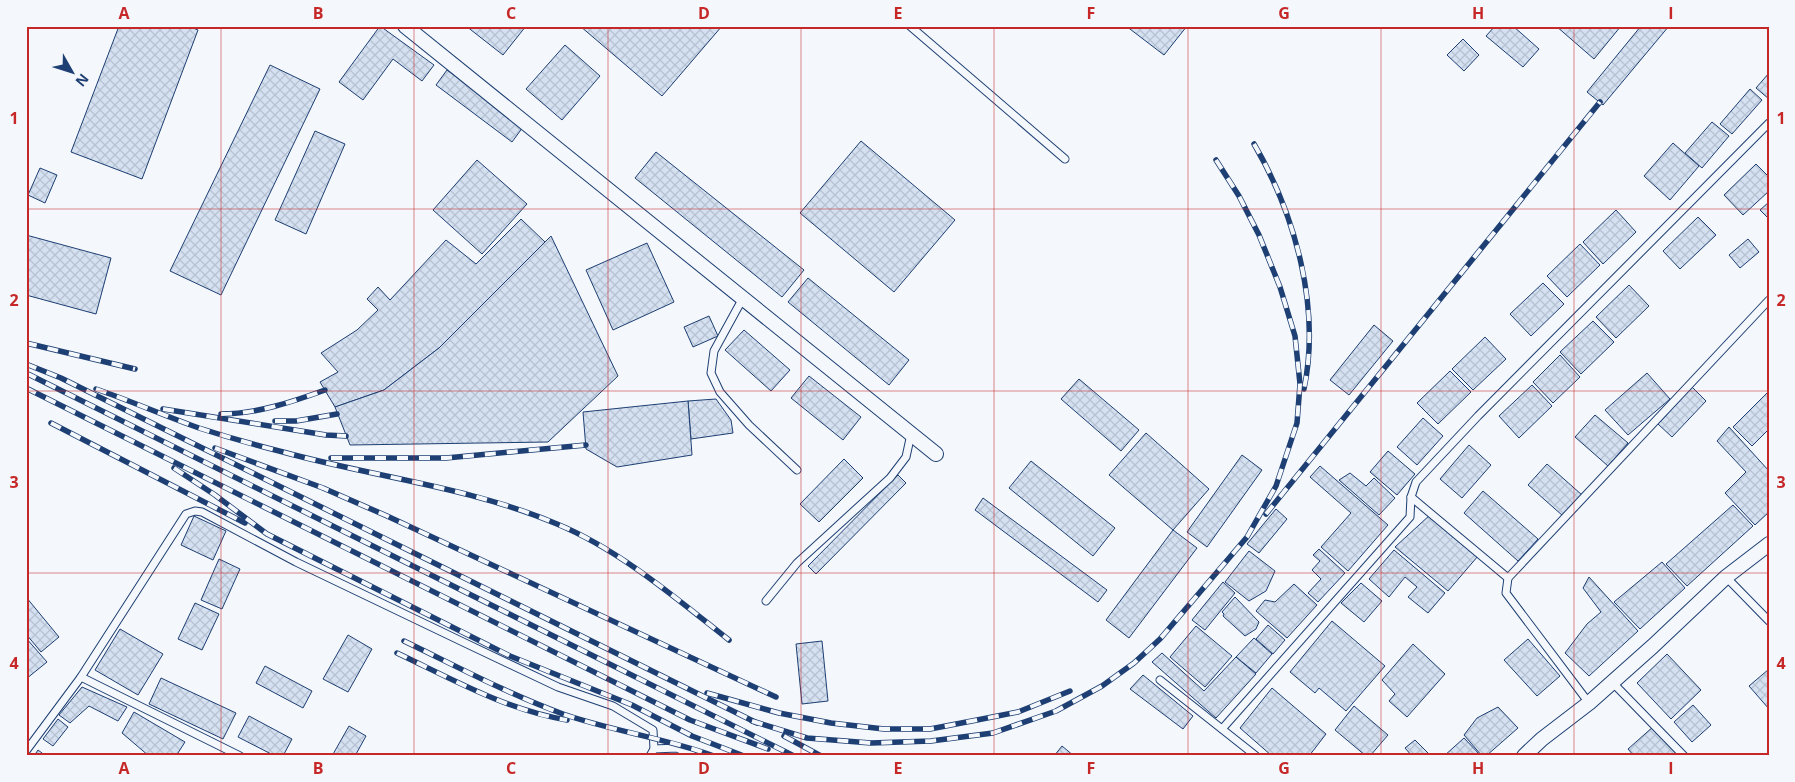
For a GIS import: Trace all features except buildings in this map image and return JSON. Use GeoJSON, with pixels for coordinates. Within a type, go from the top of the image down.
{"type":"FeatureCollection","features":[{"type":"Feature","properties":{"kind":"street"},"geometry":{"type":"LineString","coordinates":[[405,26],[936,454]]}},
{"type":"Feature","properties":{"kind":"street"},"geometry":{"type":"LineString","coordinates":[[1524,756],[1542,739],[1589,703],[1726,577],[1769,544]]}},
{"type":"Feature","properties":{"kind":"lane"},"geometry":{"type":"LineString","coordinates":[[910,26],[1065,159]]}},
{"type":"Feature","properties":{"kind":"lane"},"geometry":{"type":"LineString","coordinates":[[1222,729],[1410,517],[1411,498],[1416,482],[1769,123]]}},
{"type":"Feature","properties":{"kind":"lane"},"geometry":{"type":"LineString","coordinates":[[743,298],[714,351],[711,373],[720,392],[749,425],[798,470]]}},
{"type":"Feature","properties":{"kind":"lane"},"geometry":{"type":"LineString","coordinates":[[1589,703],[1506,593],[1508,578],[1769,300]]}},
{"type":"Feature","properties":{"kind":"lane"},"geometry":{"type":"LineString","coordinates":[[766,601],[797,562],[890,478],[906,457],[911,434]]}},
{"type":"Feature","properties":{"kind":"lane"},"geometry":{"type":"LineString","coordinates":[[1411,498],[1508,578]]}},
{"type":"Feature","properties":{"kind":"lane"},"geometry":{"type":"LineString","coordinates":[[26,751],[81,677],[186,514],[194,511],[202,512],[296,562],[558,687],[613,706],[653,730],[652,753],[677,748],[694,756]]}},
{"type":"Feature","properties":{"kind":"lane"},"geometry":{"type":"LineString","coordinates":[[1726,577],[1769,621]]}},
{"type":"Feature","properties":{"kind":"lane"},"geometry":{"type":"LineString","coordinates":[[81,677],[240,756]]}},
{"type":"Feature","properties":{"kind":"lane"},"geometry":{"type":"LineString","coordinates":[[1160,680],[1256,756]]}},
{"type":"Feature","properties":{"kind":"lane"},"geometry":{"type":"LineString","coordinates":[[1612,682],[1684,756]]}},
{"type":"Feature","properties":{"kind":"railway"},"geometry":{"type":"LineString","coordinates":[[1266,514],[1600,102]]}},
{"type":"Feature","properties":{"kind":"railway"},"geometry":{"type":"LineString","coordinates":[[1254,144],[1282,200],[1301,262],[1309,326],[1308,358],[1304,389]]}},
{"type":"Feature","properties":{"kind":"railway"},"geometry":{"type":"LineString","coordinates":[[752,721],[807,738],[871,743],[931,741],[993,733],[1056,711],[1102,686],[1134,663],[1160,639],[1247,537],[1276,486],[1297,423],[1300,384],[1295,336],[1280,287],[1259,235],[1239,196],[1216,160]]}},
{"type":"Feature","properties":{"kind":"railway"},"geometry":{"type":"LineString","coordinates":[[26,343],[135,369]]}},
{"type":"Feature","properties":{"kind":"railway"},"geometry":{"type":"LineString","coordinates":[[26,364],[61,378],[757,723]]}},
{"type":"Feature","properties":{"kind":"railway"},"geometry":{"type":"LineString","coordinates":[[26,373],[794,756]]}},
{"type":"Feature","properties":{"kind":"railway"},"geometry":{"type":"LineString","coordinates":[[26,388],[690,720],[768,749]]}},
{"type":"Feature","properties":{"kind":"railway"},"geometry":{"type":"LineString","coordinates":[[96,389],[230,438],[317,461],[456,492],[524,511],[557,524],[603,547],[625,561],[729,640]]}},
{"type":"Feature","properties":{"kind":"railway"},"geometry":{"type":"LineString","coordinates":[[221,414],[261,410],[325,390]]}},
{"type":"Feature","properties":{"kind":"railway"},"geometry":{"type":"LineString","coordinates":[[163,409],[326,435],[346,436]]}},
{"type":"Feature","properties":{"kind":"railway"},"geometry":{"type":"LineString","coordinates":[[275,421],[296,421],[337,414]]}},
{"type":"Feature","properties":{"kind":"railway"},"geometry":{"type":"LineString","coordinates":[[51,423],[245,523]]}},
{"type":"Feature","properties":{"kind":"railway"},"geometry":{"type":"LineString","coordinates":[[331,458],[446,458],[586,445]]}},
{"type":"Feature","properties":{"kind":"railway"},"geometry":{"type":"LineString","coordinates":[[215,448],[323,488],[387,516],[776,697]]}},
{"type":"Feature","properties":{"kind":"railway"},"geometry":{"type":"LineString","coordinates":[[174,468],[215,495],[267,534],[510,656],[632,705],[692,736],[744,756]]}},
{"type":"Feature","properties":{"kind":"railway"},"geometry":{"type":"LineString","coordinates":[[404,641],[502,689],[563,714],[677,744],[714,756]]}},
{"type":"Feature","properties":{"kind":"railway"},"geometry":{"type":"LineString","coordinates":[[397,653],[501,701],[522,709],[567,720]]}},
{"type":"Feature","properties":{"kind":"railway"},"geometry":{"type":"LineString","coordinates":[[707,693],[779,713],[831,723],[884,729],[930,729],[1018,712],[1070,691]]}},
{"type":"Feature","properties":{"kind":"railway"},"geometry":{"type":"LineString","coordinates":[[784,736],[821,756]]}}]}
